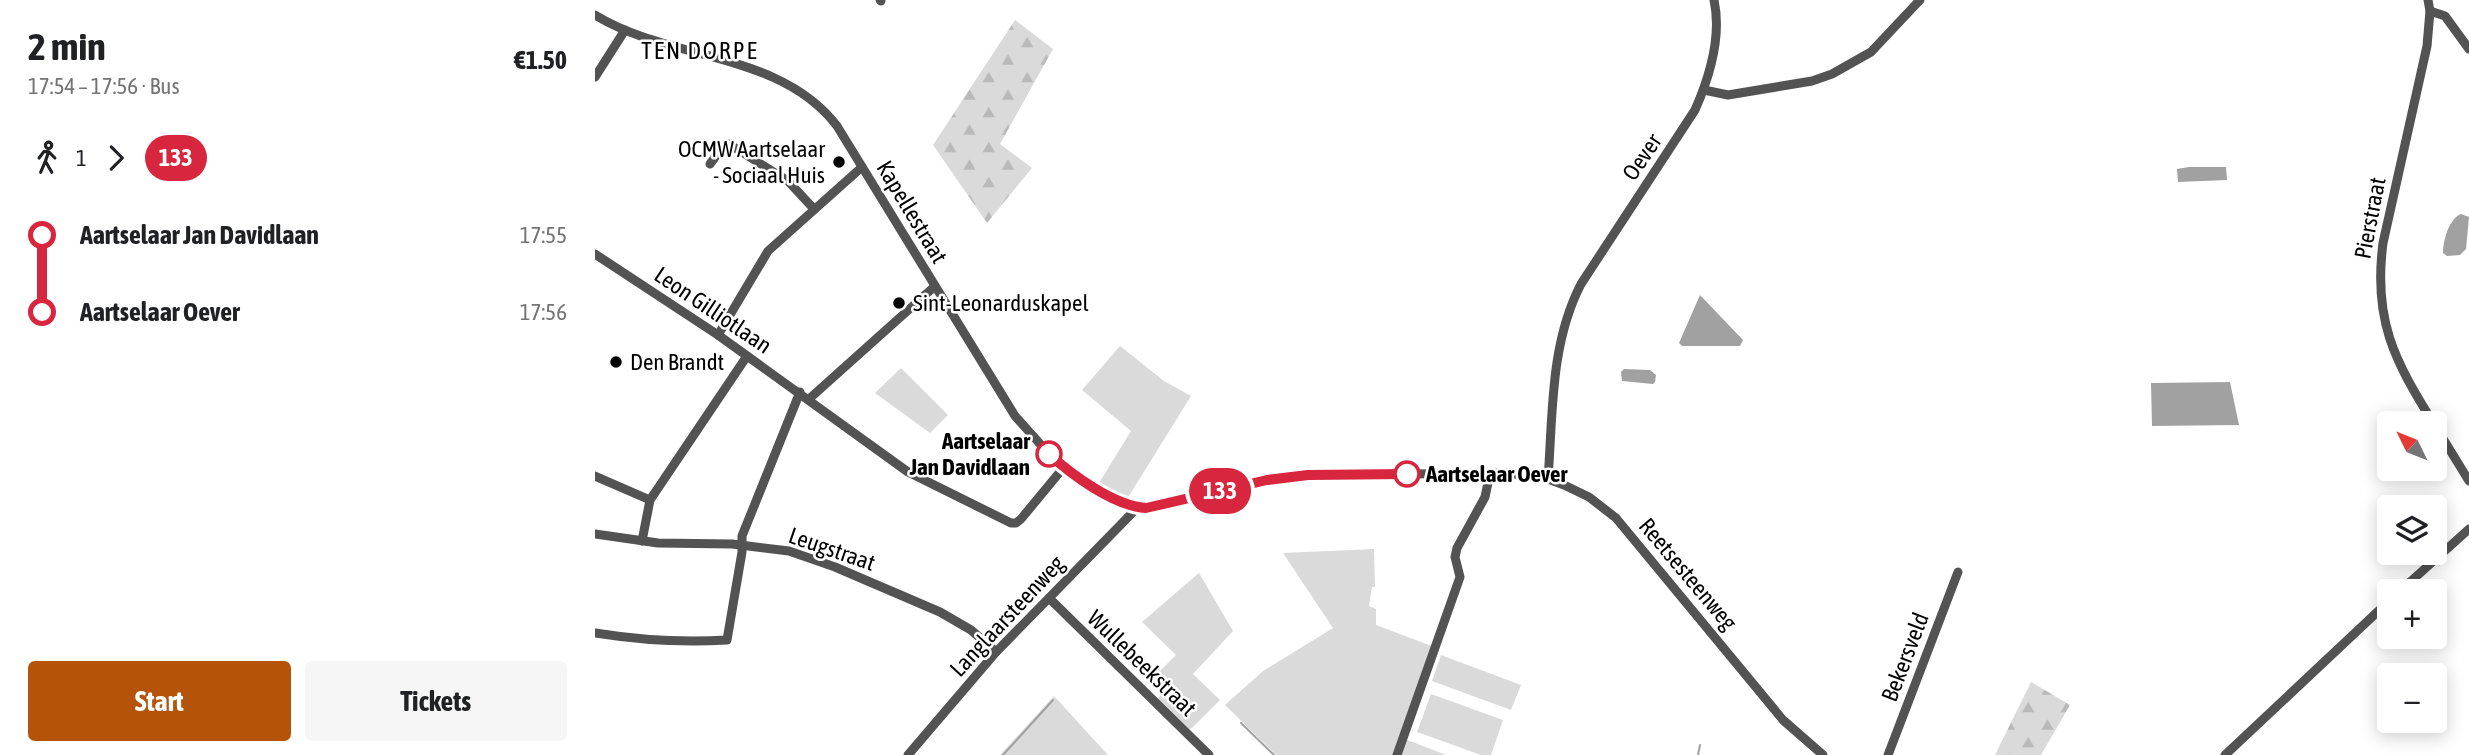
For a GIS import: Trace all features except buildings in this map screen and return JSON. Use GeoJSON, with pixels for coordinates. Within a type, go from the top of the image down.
{"type":"FeatureCollection","features":[{"type":"Feature","properties":{"kind":"street","name":"Oever"},"geometry":{"type":"LineString","coordinates":[[1548,479],[1557,358],[1569,310],[1581,284],[1690,120],[1711,69],[1716,35],[1714,0]]}},
{"type":"Feature","properties":{"kind":"street"},"geometry":{"type":"LineString","coordinates":[[1704,90],[1728,95],[1812,81],[1832,74],[1871,52],[1920,0]]}},
{"type":"Feature","properties":{"kind":"street","name":"Pierstraat"},"geometry":{"type":"LineString","coordinates":[[2426,411],[2407,382],[2396,357],[2383,314],[2379,270],[2427,46],[2430,11],[2428,0]]}},
{"type":"Feature","properties":{"kind":"street"},"geometry":{"type":"LineString","coordinates":[[2430,11],[2445,16],[2469,49]]}},
{"type":"Feature","properties":{"kind":"street","name":"Kapellestraat"},"geometry":{"type":"LineString","coordinates":[[595,15],[625,30],[729,62],[789,85],[825,110],[1015,416],[1050,456],[1064,467],[1108,495],[1137,508]]}},
{"type":"Feature","properties":{"kind":"street"},"geometry":{"type":"LineString","coordinates":[[595,77],[625,30]]}},
{"type":"Feature","properties":{"kind":"street"},"geometry":{"type":"LineString","coordinates":[[710,164],[724,145],[729,144],[788,181],[814,209]]}},
{"type":"Feature","properties":{"kind":"street"},"geometry":{"type":"LineString","coordinates":[[718,335],[768,251],[862,167]]}},
{"type":"Feature","properties":{"kind":"street","name":"Leon Gilliotlaan"},"geometry":{"type":"LineString","coordinates":[[595,254],[800,392],[908,472],[1011,523],[1021,519],[1064,467]]}},
{"type":"Feature","properties":{"kind":"street"},"geometry":{"type":"LineString","coordinates":[[809,399],[935,287]]}},
{"type":"Feature","properties":{"kind":"street"},"geometry":{"type":"LineString","coordinates":[[642,541],[650,500],[747,356]]}},
{"type":"Feature","properties":{"kind":"street"},"geometry":{"type":"LineString","coordinates":[[595,633],[645,640],[727,640],[742,536],[800,392]]}},
{"type":"Feature","properties":{"kind":"street","name":"Pierstraat"},"geometry":{"type":"LineString","coordinates":[[2447,445],[2469,481]]}},
{"type":"Feature","properties":{"kind":"street"},"geometry":{"type":"LineString","coordinates":[[1397,755],[1460,577],[1455,557],[1457,548],[1485,497],[1490,473]]}},
{"type":"Feature","properties":{"kind":"street","name":"Reetsesteenweg"},"geometry":{"type":"LineString","coordinates":[[1137,508],[1154,508],[1267,480],[1308,475],[1508,473],[1548,479],[1588,497],[1616,518],[1783,720],[1823,755]]}},
{"type":"Feature","properties":{"kind":"street"},"geometry":{"type":"LineString","coordinates":[[595,476],[650,500]]}},
{"type":"Feature","properties":{"kind":"street","name":"Langlaarsteenweg"},"geometry":{"type":"LineString","coordinates":[[908,755],[996,652],[1137,508]]}},
{"type":"Feature","properties":{"kind":"street"},"geometry":{"type":"LineString","coordinates":[[2413,579],[2469,529]]}},
{"type":"Feature","properties":{"kind":"street","name":"Leugstraat"},"geometry":{"type":"LineString","coordinates":[[595,534],[642,541],[742,545],[789,551],[835,567],[940,612],[971,630],[996,652]]}},
{"type":"Feature","properties":{"kind":"street","name":"Bekersveld"},"geometry":{"type":"LineString","coordinates":[[1888,755],[1958,572]]}},
{"type":"Feature","properties":{"kind":"street","name":"Wullebeekstraat"},"geometry":{"type":"LineString","coordinates":[[1049,598],[1209,755]]}},
{"type":"Feature","properties":{"kind":"street"},"geometry":{"type":"LineString","coordinates":[[2225,755],[2377,612]]}},
{"type":"Feature","properties":{"kind":"green space"},"geometry":{"type":"Polygon","coordinates":[[[1015,20],[1053,49],[1000,144],[1032,168],[987,223],[933,145],[1015,20]]]}},
{"type":"Feature","properties":{"kind":"green space"},"geometry":{"type":"Polygon","coordinates":[[[1120,346],[1164,381],[1191,396],[1127,499],[1099,483],[1131,431],[1082,390],[1120,346]]]}},
{"type":"Feature","properties":{"kind":"green space"},"geometry":{"type":"Polygon","coordinates":[[[901,368],[948,415],[930,433],[875,393],[901,368]]]}},
{"type":"Feature","properties":{"kind":"green space"},"geometry":{"type":"Polygon","coordinates":[[[1374,549],[1375,587],[1372,587],[1369,606],[1376,609],[1376,625],[1437,648],[1405,739],[1446,755],[1276,755],[1225,705],[1263,671],[1333,628],[1283,553],[1374,549]]]}},
{"type":"Feature","properties":{"kind":"green space"},"geometry":{"type":"Polygon","coordinates":[[[1199,573],[1233,631],[1193,674],[1220,700],[1188,729],[1156,700],[1163,693],[1153,678],[1176,655],[1142,622],[1199,573]]]}},
{"type":"Feature","properties":{"kind":"green space"},"geometry":{"type":"Polygon","coordinates":[[[1441,655],[1521,685],[1511,710],[1432,681],[1441,655]]]}},
{"type":"Feature","properties":{"kind":"green space"},"geometry":{"type":"Polygon","coordinates":[[[2031,682],[2070,705],[2041,755],[1995,755],[2031,682]]]}},
{"type":"Feature","properties":{"kind":"green space"},"geometry":{"type":"Polygon","coordinates":[[[1431,694],[1503,720],[1491,755],[1481,755],[1417,732],[1431,694]]]}},
{"type":"Feature","properties":{"kind":"green space"},"geometry":{"type":"Polygon","coordinates":[[[1054,696],[1108,755],[1000,755],[1054,696]]]}},
{"type":"Feature","properties":{"kind":"shaded area"},"geometry":{"type":"Polygon","coordinates":[[[2226,167],[2227,180],[2178,182],[2177,169],[2226,167]]]}},
{"type":"Feature","properties":{"kind":"shaded area"},"geometry":{"type":"Polygon","coordinates":[[[2461,214],[2469,217],[2466,249],[2460,255],[2447,256],[2443,253],[2446,236],[2453,220],[2461,214]]]}},
{"type":"Feature","properties":{"kind":"shaded area"},"geometry":{"type":"Polygon","coordinates":[[[1700,295],[1743,340],[1740,346],[1682,346],[1679,343],[1700,295]]]}},
{"type":"Feature","properties":{"kind":"shaded area"},"geometry":{"type":"Polygon","coordinates":[[[1624,369],[1650,370],[1656,375],[1655,382],[1622,381],[1621,372],[1624,369]]]}},
{"type":"Feature","properties":{"kind":"shaded area"},"geometry":{"type":"Polygon","coordinates":[[[2230,382],[2239,425],[2152,426],[2151,383],[2230,382]]]}},
{"type":"Feature","properties":{"kind":"waterway"},"geometry":{"type":"LineString","coordinates":[[1003,755],[1053,700]]}},
{"type":"Feature","properties":{"kind":"waterway"},"geometry":{"type":"LineString","coordinates":[[1241,723],[1274,755]]}},
{"type":"Feature","properties":{"kind":"waterway"},"geometry":{"type":"LineString","coordinates":[[1698,755],[1700,745]]}},
{"type":"Feature","properties":{"kind":"bus line","name":"133"},"geometry":{"type":"LineString","coordinates":[[1049,454],[1081,479],[1137,508],[1154,508],[1267,480],[1308,475],[1407,474]]}},
{"type":"Feature","properties":{"kind":"place","name":"OCMW Aartselaar - Sociaal Huis"},"geometry":{"type":"Point","coordinates":[839,162]}},
{"type":"Feature","properties":{"kind":"place","name":"Sint-Leonarduskapel"},"geometry":{"type":"Point","coordinates":[899,303]}},
{"type":"Feature","properties":{"kind":"place","name":"Den Brandt"},"geometry":{"type":"Point","coordinates":[616,362]}},
{"type":"Feature","properties":{"kind":"place","name":"Aartselaar Jan Davidlaan"},"geometry":{"type":"Point","coordinates":[1049,454]}},
{"type":"Feature","properties":{"kind":"place","name":"Aartselaar Oever"},"geometry":{"type":"Point","coordinates":[1407,474]}},
{"type":"Feature","properties":{"kind":"district","name":"TEN DORPE"},"geometry":{"type":"Point","coordinates":[700,50]}}]}
